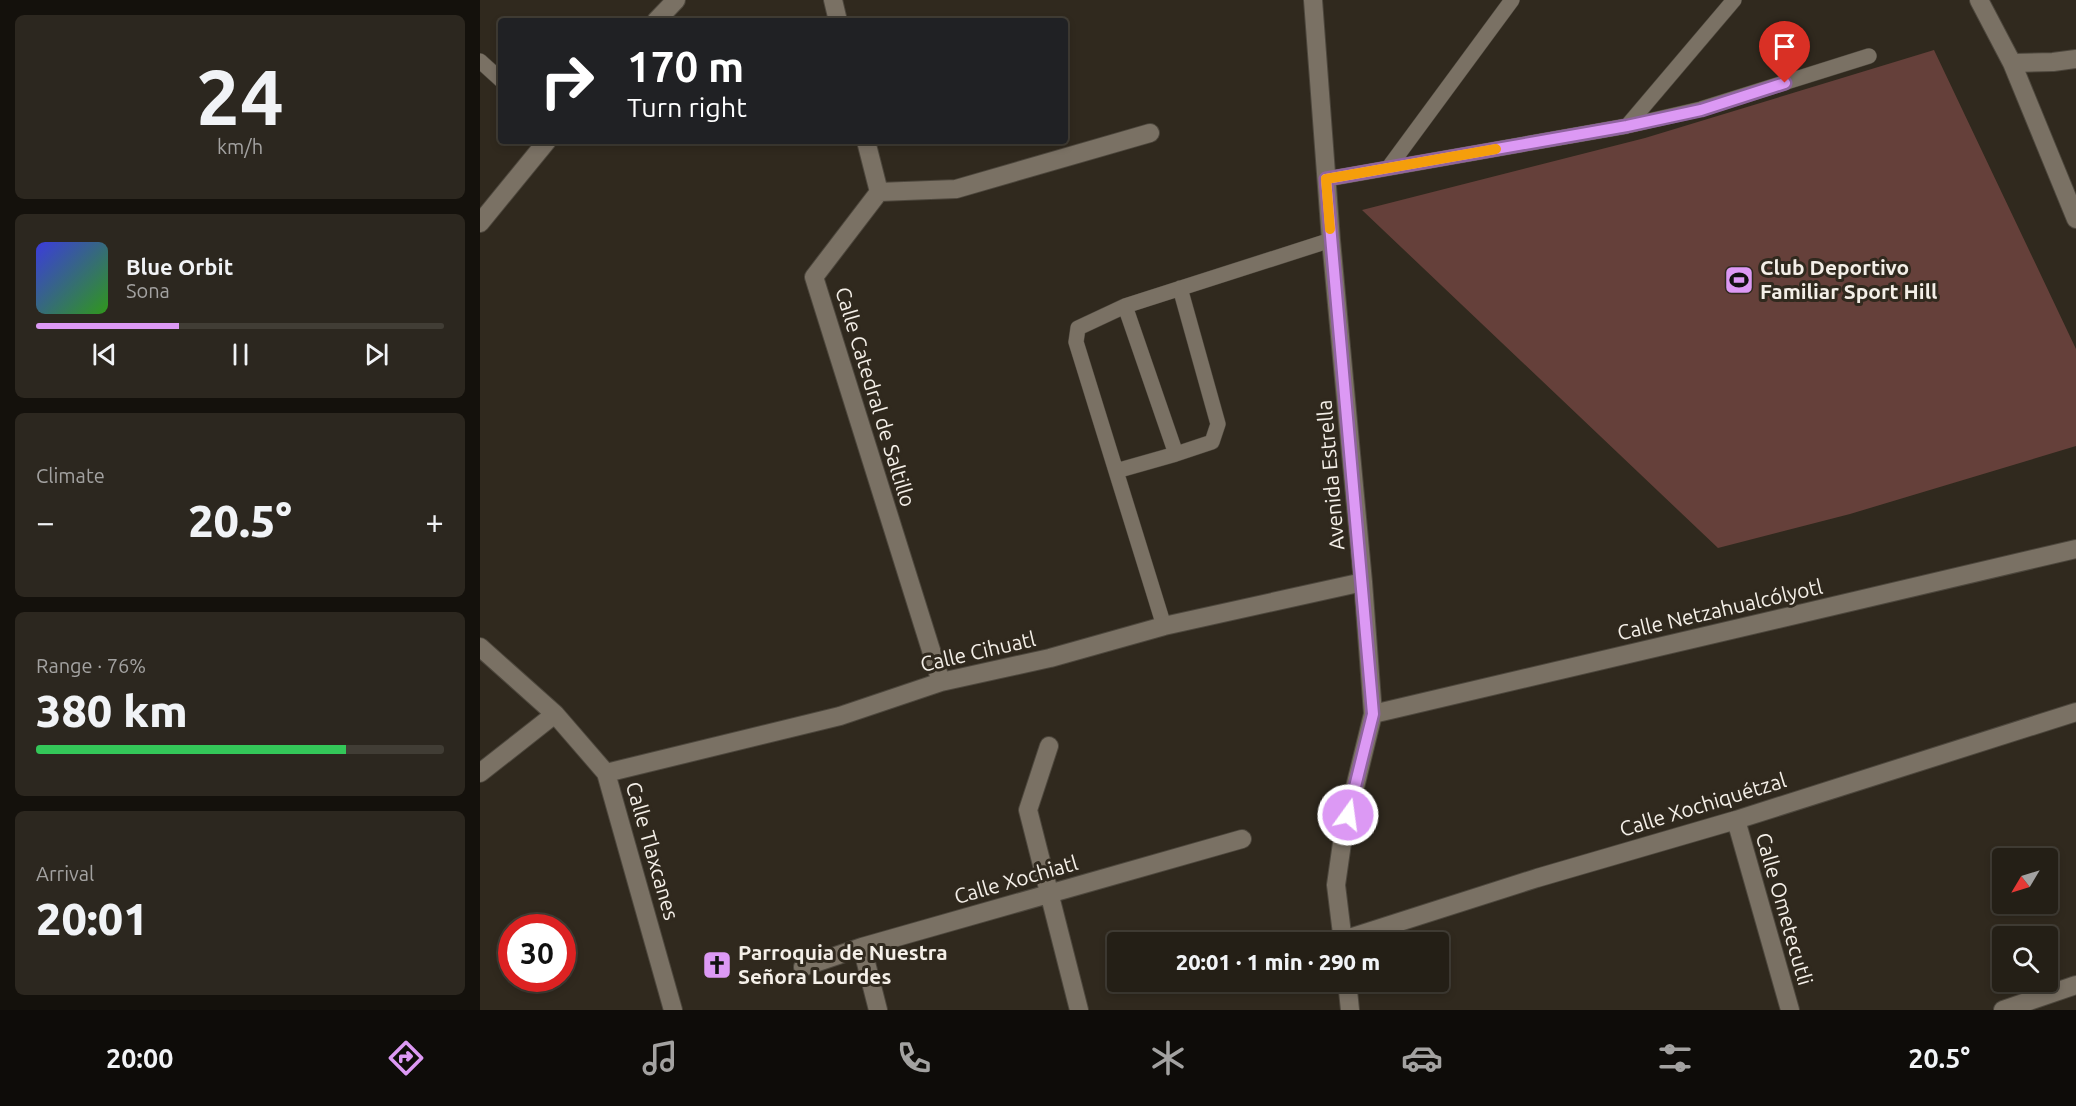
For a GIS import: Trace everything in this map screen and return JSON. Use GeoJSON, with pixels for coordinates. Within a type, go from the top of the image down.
{"type":"FeatureCollection","features":[{"type":"Feature","properties":{"kind":"street"},"geometry":{"type":"LineString","coordinates":[[659,18],[676,0]]}},
{"type":"Feature","properties":{"kind":"street"},"geometry":{"type":"LineString","coordinates":[[833,0],[837,18]]}},
{"type":"Feature","properties":{"kind":"street","name":"Avenida Estrella"},"geometry":{"type":"LineString","coordinates":[[1312,0],[1373,714],[1343,836],[1336,885],[1342,932]]}},
{"type":"Feature","properties":{"kind":"street"},"geometry":{"type":"LineString","coordinates":[[1979,0],[2012,63],[2076,219]]}},
{"type":"Feature","properties":{"kind":"street"},"geometry":{"type":"LineString","coordinates":[[2012,63],[2076,59]]}},
{"type":"Feature","properties":{"kind":"street"},"geometry":{"type":"LineString","coordinates":[[867,144],[879,192],[956,189],[1150,133]]}},
{"type":"Feature","properties":{"kind":"street"},"geometry":{"type":"LineString","coordinates":[[480,223],[545,144]]}},
{"type":"Feature","properties":{"kind":"street","name":"Calle Catedral de Saltillo"},"geometry":{"type":"LineString","coordinates":[[879,192],[814,277],[941,682]]}},
{"type":"Feature","properties":{"kind":"street","name":"Calle Netzahualcólyotl"},"geometry":{"type":"LineString","coordinates":[[1373,714],[2076,549]]}},
{"type":"Feature","properties":{"kind":"street","name":"Calle Cihuatl"},"geometry":{"type":"LineString","coordinates":[[606,773],[840,716],[941,682],[1050,658],[1164,626],[1363,582]]}},
{"type":"Feature","properties":{"kind":"street","name":"Calle Tlaxcanes"},"geometry":{"type":"LineString","coordinates":[[480,647],[555,714],[606,773],[673,1010]]}},
{"type":"Feature","properties":{"kind":"street","name":"Calle Xochiquétzal"},"geometry":{"type":"LineString","coordinates":[[1371,932],[1537,878],[1736,820],[2076,712]]}},
{"type":"Feature","properties":{"kind":"street"},"geometry":{"type":"LineString","coordinates":[[480,773],[555,714]]}},
{"type":"Feature","properties":{"kind":"street"},"geometry":{"type":"LineString","coordinates":[[1048,746],[1028,810],[1078,1010]]}},
{"type":"Feature","properties":{"kind":"street","name":"Calle Ometecutli"},"geometry":{"type":"LineString","coordinates":[[1736,820],[1790,1010]]}},
{"type":"Feature","properties":{"kind":"street","name":"Calle Xochiatl"},"geometry":{"type":"LineString","coordinates":[[803,967],[862,947],[1242,839]]}},
{"type":"Feature","properties":{"kind":"street"},"geometry":{"type":"LineString","coordinates":[[862,947],[878,1010]]}},
{"type":"Feature","properties":{"kind":"street"},"geometry":{"type":"LineString","coordinates":[[2003,1010],[2076,985]]}},
{"type":"Feature","properties":{"kind":"street"},"geometry":{"type":"LineString","coordinates":[[1348,992],[1350,1010]]}},
{"type":"Feature","properties":{"kind":"lane"},"geometry":{"type":"LineString","coordinates":[[1389,167],[1512,0]]}},
{"type":"Feature","properties":{"kind":"lane"},"geometry":{"type":"LineString","coordinates":[[1627,126],[1734,0]]}},
{"type":"Feature","properties":{"kind":"lane"},"geometry":{"type":"LineString","coordinates":[[1326,179],[1627,126],[1701,110],[1869,56]]}},
{"type":"Feature","properties":{"kind":"lane"},"geometry":{"type":"LineString","coordinates":[[480,61],[498,77]]}},
{"type":"Feature","properties":{"kind":"lane"},"geometry":{"type":"LineString","coordinates":[[1164,626],[1076,342],[1078,328],[1125,306],[1331,240]]}},
{"type":"Feature","properties":{"kind":"lane"},"geometry":{"type":"LineString","coordinates":[[1116,471],[1212,442],[1218,424],[1180,288]]}},
{"type":"Feature","properties":{"kind":"lane"},"geometry":{"type":"LineString","coordinates":[[1125,306],[1176,454]]}},
{"type":"Feature","properties":{"kind":"shaded area","name":"Club Deportivo Familiar Sport Hill"},"geometry":{"type":"Polygon","coordinates":[[[1934,50],[2076,349],[2076,446],[1850,514],[1718,548],[1362,210],[1645,138],[1934,50]]]}},
{"type":"Feature","properties":{"kind":"slow traffic"},"geometry":{"type":"LineString","coordinates":[[1330,229],[1326,179],[1496,149]]}},
{"type":"Feature","properties":{"kind":"place","name":"Club Deportivo Familiar Sport Hill"},"geometry":{"type":"Point","coordinates":[1739,280]}},
{"type":"Feature","properties":{"kind":"place","name":"Parroquia de Nuestra Señora Lourdes"},"geometry":{"type":"Point","coordinates":[717,965]}},
{"type":"Feature","properties":{"kind":"route"},"geometry":{"type":"LineString","coordinates":[[1348,815],[1373,714],[1326,179],[1627,126],[1701,110],[1785,83]]}}]}
